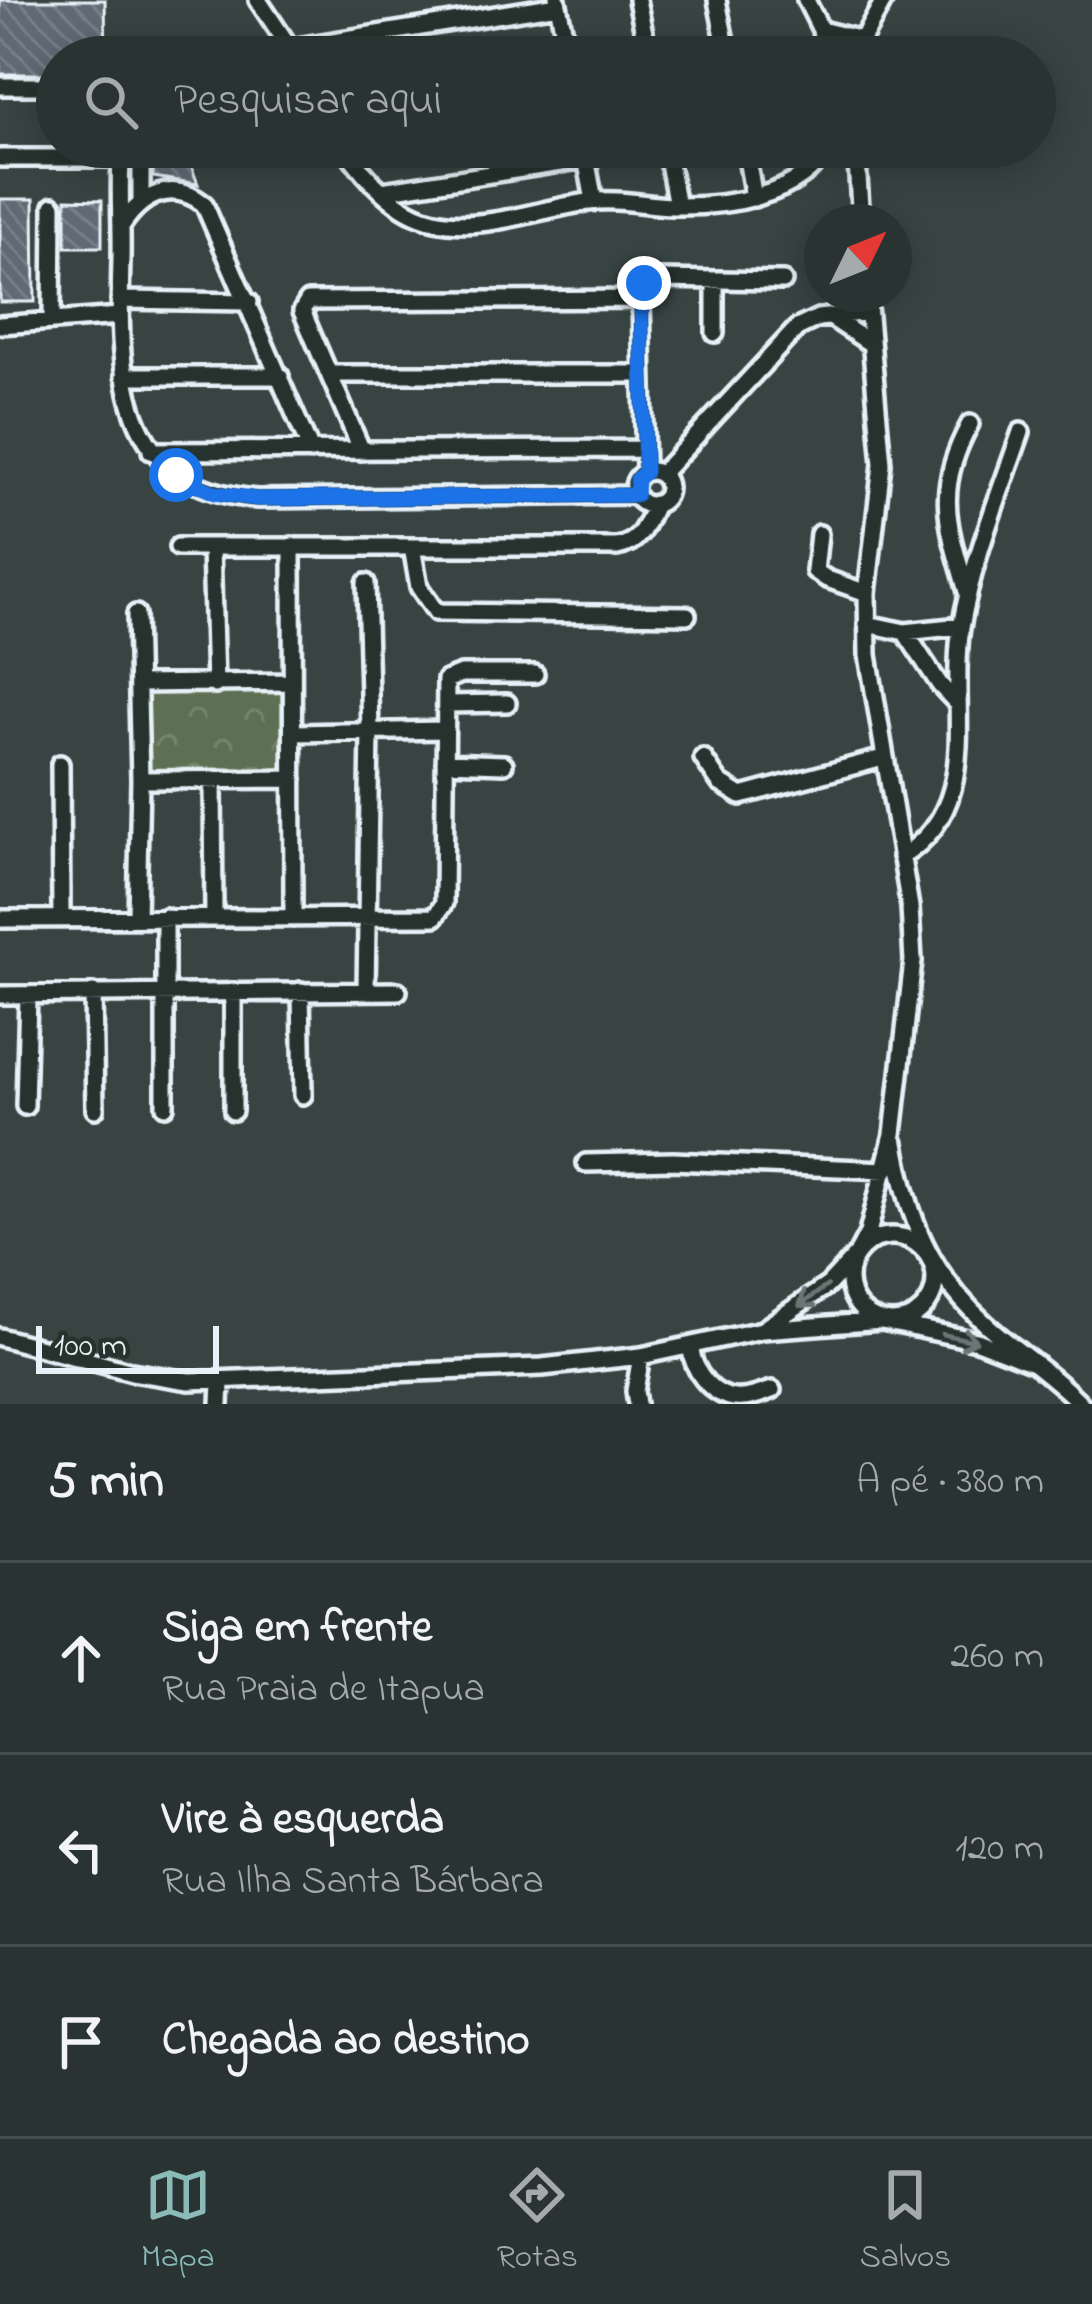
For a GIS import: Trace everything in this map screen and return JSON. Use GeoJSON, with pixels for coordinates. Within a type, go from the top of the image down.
{"type":"FeatureCollection","features":[{"type":"Feature","properties":{"kind":"street"},"geometry":{"type":"LineString","coordinates":[[257,0],[282,36]]}},
{"type":"Feature","properties":{"kind":"street"},"geometry":{"type":"LineString","coordinates":[[638,0],[645,36]]}},
{"type":"Feature","properties":{"kind":"street"},"geometry":{"type":"LineString","coordinates":[[717,0],[724,36]]}},
{"type":"Feature","properties":{"kind":"street"},"geometry":{"type":"LineString","coordinates":[[806,0],[822,36]]}},
{"type":"Feature","properties":{"kind":"street"},"geometry":{"type":"LineString","coordinates":[[868,36],[884,0]]}},
{"type":"Feature","properties":{"kind":"street"},"geometry":{"type":"LineString","coordinates":[[379,36],[557,3],[564,36]]}},
{"type":"Feature","properties":{"kind":"street"},"geometry":{"type":"LineString","coordinates":[[821,31],[832,36]]}},
{"type":"Feature","properties":{"kind":"street"},"geometry":{"type":"LineString","coordinates":[[0,86],[36,86]]}},
{"type":"Feature","properties":{"kind":"street"},"geometry":{"type":"LineString","coordinates":[[0,158],[36,157]]}},
{"type":"Feature","properties":{"kind":"street"},"geometry":{"type":"LineString","coordinates":[[122,168],[124,376],[133,413],[151,451],[176,475],[229,497],[636,495],[655,505]]}},
{"type":"Feature","properties":{"kind":"street"},"geometry":{"type":"LineString","coordinates":[[141,168],[141,202]]}},
{"type":"Feature","properties":{"kind":"street"},"geometry":{"type":"LineString","coordinates":[[362,168],[382,191],[416,215],[461,225],[594,201],[677,206],[754,198],[813,168]]}},
{"type":"Feature","properties":{"kind":"street"},"geometry":{"type":"LineString","coordinates":[[382,191],[505,168]]}},
{"type":"Feature","properties":{"kind":"street"},"geometry":{"type":"LineString","coordinates":[[588,168],[594,201]]}},
{"type":"Feature","properties":{"kind":"street"},"geometry":{"type":"LineString","coordinates":[[669,168],[677,206]]}},
{"type":"Feature","properties":{"kind":"street"},"geometry":{"type":"LineString","coordinates":[[749,168],[754,198]]}},
{"type":"Feature","properties":{"kind":"street"},"geometry":{"type":"LineString","coordinates":[[857,168],[860,204]]}},
{"type":"Feature","properties":{"kind":"street"},"geometry":{"type":"LineString","coordinates":[[122,225],[141,202],[164,191],[186,193],[204,204],[311,451]]}},
{"type":"Feature","properties":{"kind":"street"},"geometry":{"type":"LineString","coordinates":[[52,318],[53,206]]}},
{"type":"Feature","properties":{"kind":"street"},"geometry":{"type":"LineString","coordinates":[[178,547],[630,544],[669,489],[653,473],[642,449],[643,285],[649,280],[783,280]]}},
{"type":"Feature","properties":{"kind":"street"},"geometry":{"type":"LineString","coordinates":[[715,280],[715,333]]}},
{"type":"Feature","properties":{"kind":"street"},"geometry":{"type":"LineString","coordinates":[[362,451],[302,311],[311,299],[641,299]]}},
{"type":"Feature","properties":{"kind":"street"},"geometry":{"type":"LineString","coordinates":[[0,325],[120,308],[249,302]]}},
{"type":"Feature","properties":{"kind":"street"},"geometry":{"type":"LineString","coordinates":[[636,495],[637,479],[653,473],[797,328],[808,320],[841,312]]}},
{"type":"Feature","properties":{"kind":"street"},"geometry":{"type":"LineString","coordinates":[[868,312],[882,464],[867,624],[913,961],[893,1134],[868,1233],[850,1266],[851,1294],[869,1316],[882,1322],[977,1342],[1036,1364]]}},
{"type":"Feature","properties":{"kind":"street"},"geometry":{"type":"LineString","coordinates":[[829,316],[871,344]]}},
{"type":"Feature","properties":{"kind":"street"},"geometry":{"type":"LineString","coordinates":[[329,374],[642,374]]}},
{"type":"Feature","properties":{"kind":"street"},"geometry":{"type":"LineString","coordinates":[[124,376],[280,376]]}},
{"type":"Feature","properties":{"kind":"street"},"geometry":{"type":"LineString","coordinates":[[969,598],[952,542],[946,483],[952,457],[970,424]]}},
{"type":"Feature","properties":{"kind":"street"},"geometry":{"type":"LineString","coordinates":[[901,857],[936,828],[957,773],[962,744],[955,700],[962,626],[984,537],[1021,432]]}},
{"type":"Feature","properties":{"kind":"street"},"geometry":{"type":"LineString","coordinates":[[151,451],[642,449]]}},
{"type":"Feature","properties":{"kind":"street"},"geometry":{"type":"LineString","coordinates":[[819,534],[815,571],[867,593]]}},
{"type":"Feature","properties":{"kind":"street"},"geometry":{"type":"LineString","coordinates":[[292,546],[293,918]]}},
{"type":"Feature","properties":{"kind":"street"},"geometry":{"type":"LineString","coordinates":[[211,547],[215,685]]}},
{"type":"Feature","properties":{"kind":"street"},"geometry":{"type":"LineString","coordinates":[[412,547],[419,587],[436,612],[687,615]]}},
{"type":"Feature","properties":{"kind":"street"},"geometry":{"type":"LineString","coordinates":[[366,583],[370,730],[366,990]]}},
{"type":"Feature","properties":{"kind":"street"},"geometry":{"type":"LineString","coordinates":[[136,614],[140,684],[137,917]]}},
{"type":"Feature","properties":{"kind":"street"},"geometry":{"type":"LineString","coordinates":[[867,624],[905,632],[962,626]]}},
{"type":"Feature","properties":{"kind":"street"},"geometry":{"type":"LineString","coordinates":[[905,632],[955,700]]}},
{"type":"Feature","properties":{"kind":"street"},"geometry":{"type":"LineString","coordinates":[[0,919],[435,917],[442,911],[443,899],[446,680],[454,674],[535,674]]}},
{"type":"Feature","properties":{"kind":"street"},"geometry":{"type":"LineString","coordinates":[[140,684],[292,682]]}},
{"type":"Feature","properties":{"kind":"street"},"geometry":{"type":"LineString","coordinates":[[446,698],[507,704]]}},
{"type":"Feature","properties":{"kind":"street"},"geometry":{"type":"LineString","coordinates":[[295,733],[444,730]]}},
{"type":"Feature","properties":{"kind":"street"},"geometry":{"type":"LineString","coordinates":[[703,758],[720,784],[741,796],[883,758]]}},
{"type":"Feature","properties":{"kind":"street"},"geometry":{"type":"LineString","coordinates":[[445,762],[505,764]]}},
{"type":"Feature","properties":{"kind":"street"},"geometry":{"type":"LineString","coordinates":[[60,764],[61,918]]}},
{"type":"Feature","properties":{"kind":"street"},"geometry":{"type":"LineString","coordinates":[[140,781],[293,779]]}},
{"type":"Feature","properties":{"kind":"street"},"geometry":{"type":"LineString","coordinates":[[213,780],[214,917]]}},
{"type":"Feature","properties":{"kind":"street"},"geometry":{"type":"LineString","coordinates":[[165,917],[165,1106]]}},
{"type":"Feature","properties":{"kind":"street"},"geometry":{"type":"LineString","coordinates":[[302,991],[303,1095]]}},
{"type":"Feature","properties":{"kind":"street"},"geometry":{"type":"LineString","coordinates":[[0,995],[398,991]]}},
{"type":"Feature","properties":{"kind":"street"},"geometry":{"type":"LineString","coordinates":[[233,992],[233,1111]]}},
{"type":"Feature","properties":{"kind":"street"},"geometry":{"type":"LineString","coordinates":[[93,993],[95,1109]]}},
{"type":"Feature","properties":{"kind":"street"},"geometry":{"type":"LineString","coordinates":[[25,1106],[28,996]]}},
{"type":"Feature","properties":{"kind":"street"},"geometry":{"type":"LineString","coordinates":[[0,1337],[132,1372],[221,1382],[542,1367],[641,1356],[762,1330],[909,1319],[929,1302],[935,1276],[908,1209],[893,1134]]}},
{"type":"Feature","properties":{"kind":"street"},"geometry":{"type":"LineString","coordinates":[[586,1163],[674,1161],[886,1170]]}},
{"type":"Feature","properties":{"kind":"street"},"geometry":{"type":"LineString","coordinates":[[762,1330],[828,1285],[866,1244],[890,1236],[903,1238],[925,1252],[986,1324],[1082,1404]]}},
{"type":"Feature","properties":{"kind":"street"},"geometry":{"type":"LineString","coordinates":[[691,1346],[696,1372],[731,1397],[741,1399],[772,1390]]}},
{"type":"Feature","properties":{"kind":"street"},"geometry":{"type":"LineString","coordinates":[[637,1404],[641,1356]]}},
{"type":"Feature","properties":{"kind":"street"},"geometry":{"type":"LineString","coordinates":[[220,1404],[221,1382]]}},
{"type":"Feature","properties":{"kind":"green space"},"geometry":{"type":"Polygon","coordinates":[[[282,686],[282,771],[142,771],[144,692],[282,686]]]}},
{"type":"Feature","properties":{"kind":"building"},"geometry":{"type":"Polygon","coordinates":[[[0,0],[105,0],[106,36],[36,36],[36,74],[0,74],[0,0]]]}},
{"type":"Feature","properties":{"kind":"building"},"geometry":{"type":"Polygon","coordinates":[[[153,168],[192,168],[198,184],[153,177],[153,168]]]}},
{"type":"Feature","properties":{"kind":"building"},"geometry":{"type":"Polygon","coordinates":[[[0,199],[34,199],[35,302],[0,302],[0,199]]]}},
{"type":"Feature","properties":{"kind":"building"},"geometry":{"type":"Polygon","coordinates":[[[66,199],[102,200],[102,247],[66,247],[66,199]]]}},
{"type":"Feature","properties":{"kind":"route"},"geometry":{"type":"LineString","coordinates":[[176,475],[215,493],[257,499],[636,495],[634,484],[645,472],[644,283]]}}]}
